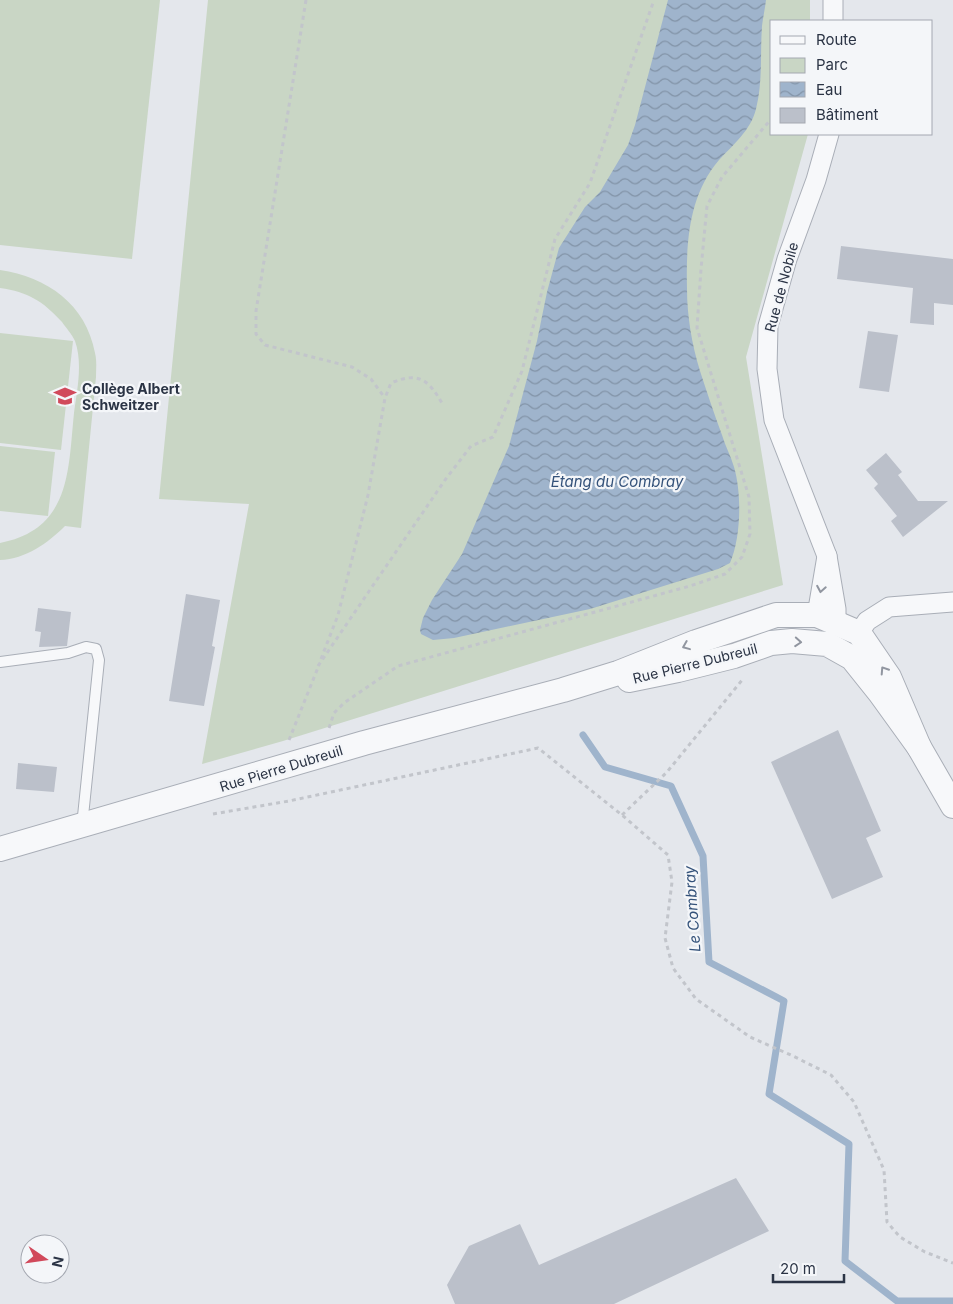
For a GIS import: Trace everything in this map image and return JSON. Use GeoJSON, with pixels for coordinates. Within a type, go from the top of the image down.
{"type":"FeatureCollection","features":[{"type":"Feature","properties":{"kind":"street"},"geometry":{"type":"LineString","coordinates":[[833,0],[833,20]]}},
{"type":"Feature","properties":{"kind":"street","name":"Rue de Nobile"},"geometry":{"type":"LineString","coordinates":[[827,628],[827,556],[774,420],[767,369],[768,326],[786,259],[816,180],[829,135]]}},
{"type":"Feature","properties":{"kind":"street"},"geometry":{"type":"LineString","coordinates":[[854,644],[867,621],[889,607],[953,602]]}},
{"type":"Feature","properties":{"kind":"street","name":"Rue Pierre Dubreuil"},"geometry":{"type":"LineString","coordinates":[[0,849],[82,827],[322,756],[563,690],[618,673],[696,642],[776,615],[827,628]]}},
{"type":"Feature","properties":{"kind":"street"},"geometry":{"type":"LineString","coordinates":[[827,628],[854,644],[919,747],[953,806]]}},
{"type":"Feature","properties":{"kind":"street","name":"Rue Pierre Dubreuil"},"geometry":{"type":"LineString","coordinates":[[563,690],[620,682],[699,665],[734,656],[771,643],[792,641],[827,628]]}},
{"type":"Feature","properties":{"kind":"lane"},"geometry":{"type":"LineString","coordinates":[[0,662],[68,653],[86,647],[96,649],[99,660],[82,827]]}},
{"type":"Feature","properties":{"kind":"path"},"geometry":{"type":"LineString","coordinates":[[306,0],[256,311],[256,334],[265,346],[352,368],[371,379],[385,398]]}},
{"type":"Feature","properties":{"kind":"path"},"geometry":{"type":"LineString","coordinates":[[318,666],[445,480],[471,446],[493,437],[522,371],[555,239],[590,183],[654,0]]}},
{"type":"Feature","properties":{"kind":"path"},"geometry":{"type":"LineString","coordinates":[[322,756],[334,713],[344,703],[398,666],[690,586],[725,574],[742,557],[750,534],[749,498],[697,328],[700,269],[707,206],[722,177],[770,120]]}},
{"type":"Feature","properties":{"kind":"path"},"geometry":{"type":"LineString","coordinates":[[278,769],[338,615],[368,495],[385,398],[391,383],[406,377],[423,380],[433,387],[443,405]]}},
{"type":"Feature","properties":{"kind":"path"},"geometry":{"type":"LineString","coordinates":[[622,815],[667,772],[747,675]]}},
{"type":"Feature","properties":{"kind":"path"},"geometry":{"type":"LineString","coordinates":[[208,815],[288,801],[538,748],[622,815],[668,855],[672,882],[665,938],[673,968],[696,999],[750,1037],[832,1075],[854,1102],[884,1170],[887,1222],[900,1237],[925,1252],[953,1263]]}},
{"type":"Feature","properties":{"kind":"green space"},"geometry":{"type":"Polygon","coordinates":[[[0,0],[160,0],[132,259],[0,245],[0,0]]]}},
{"type":"Feature","properties":{"kind":"green space"},"geometry":{"type":"Polygon","coordinates":[[[208,0],[810,0],[810,20],[770,20],[770,135],[808,135],[746,357],[783,585],[283,741],[202,764],[249,504],[159,499],[208,0]]]}},
{"type":"Feature","properties":{"kind":"green space"},"geometry":{"type":"Polygon","coordinates":[[[0,270],[33,279],[48,286],[73,307],[83,320],[90,336],[96,356],[96,377],[81,528],[65,526],[36,549],[19,557],[0,560],[0,543],[23,536],[41,525],[53,511],[61,494],[67,476],[70,456],[78,386],[79,358],[71,333],[48,308],[27,295],[0,288],[0,270]]]}},
{"type":"Feature","properties":{"kind":"green space"},"geometry":{"type":"Polygon","coordinates":[[[0,333],[73,341],[61,450],[0,443],[0,333]]]}},
{"type":"Feature","properties":{"kind":"green space"},"geometry":{"type":"Polygon","coordinates":[[[0,446],[55,452],[48,516],[0,511],[0,446]]]}},
{"type":"Feature","properties":{"kind":"water","name":"Étang du Combray"},"geometry":{"type":"Polygon","coordinates":[[[668,0],[766,0],[762,26],[760,88],[754,117],[736,143],[719,160],[701,189],[691,222],[687,255],[688,310],[695,351],[713,411],[737,478],[739,516],[734,553],[730,563],[718,569],[590,609],[454,638],[433,640],[421,634],[423,618],[432,600],[462,554],[509,446],[559,248],[585,207],[600,192],[628,145],[668,0]]]}},
{"type":"Feature","properties":{"kind":"building"},"geometry":{"type":"Polygon","coordinates":[[[841,246],[953,259],[953,305],[934,303],[934,325],[910,323],[913,288],[837,279],[841,246]]]}},
{"type":"Feature","properties":{"kind":"building"},"geometry":{"type":"Polygon","coordinates":[[[868,331],[898,335],[889,392],[859,388],[868,331]]]}},
{"type":"Feature","properties":{"kind":"building"},"geometry":{"type":"Polygon","coordinates":[[[886,453],[902,472],[898,475],[918,501],[948,501],[903,537],[891,521],[897,516],[874,488],[878,484],[866,470],[886,453]]]}},
{"type":"Feature","properties":{"kind":"building"},"geometry":{"type":"Polygon","coordinates":[[[186,594],[220,600],[212,646],[215,647],[204,706],[169,701],[186,594]]]}},
{"type":"Feature","properties":{"kind":"building"},"geometry":{"type":"Polygon","coordinates":[[[38,608],[71,612],[67,646],[39,647],[41,632],[35,631],[38,608]]]}},
{"type":"Feature","properties":{"kind":"building"},"geometry":{"type":"Polygon","coordinates":[[[838,730],[881,831],[866,838],[883,877],[832,899],[771,762],[838,730]]]}},
{"type":"Feature","properties":{"kind":"building"},"geometry":{"type":"Polygon","coordinates":[[[18,763],[57,767],[54,792],[16,789],[18,763]]]}},
{"type":"Feature","properties":{"kind":"building"},"geometry":{"type":"Polygon","coordinates":[[[736,1178],[769,1231],[614,1304],[455,1304],[447,1285],[469,1246],[520,1224],[539,1265],[736,1178]]]}},
{"type":"Feature","properties":{"kind":"waterway","name":"Le Combray"},"geometry":{"type":"LineString","coordinates":[[583,735],[605,767],[671,786],[703,856],[709,962],[784,1001],[769,1094],[849,1144],[845,1261],[897,1301],[953,1301]]}},
{"type":"Feature","properties":{"kind":"place","name":"Collège Albert Schweitzer"},"geometry":{"type":"Point","coordinates":[65,396]}}]}
